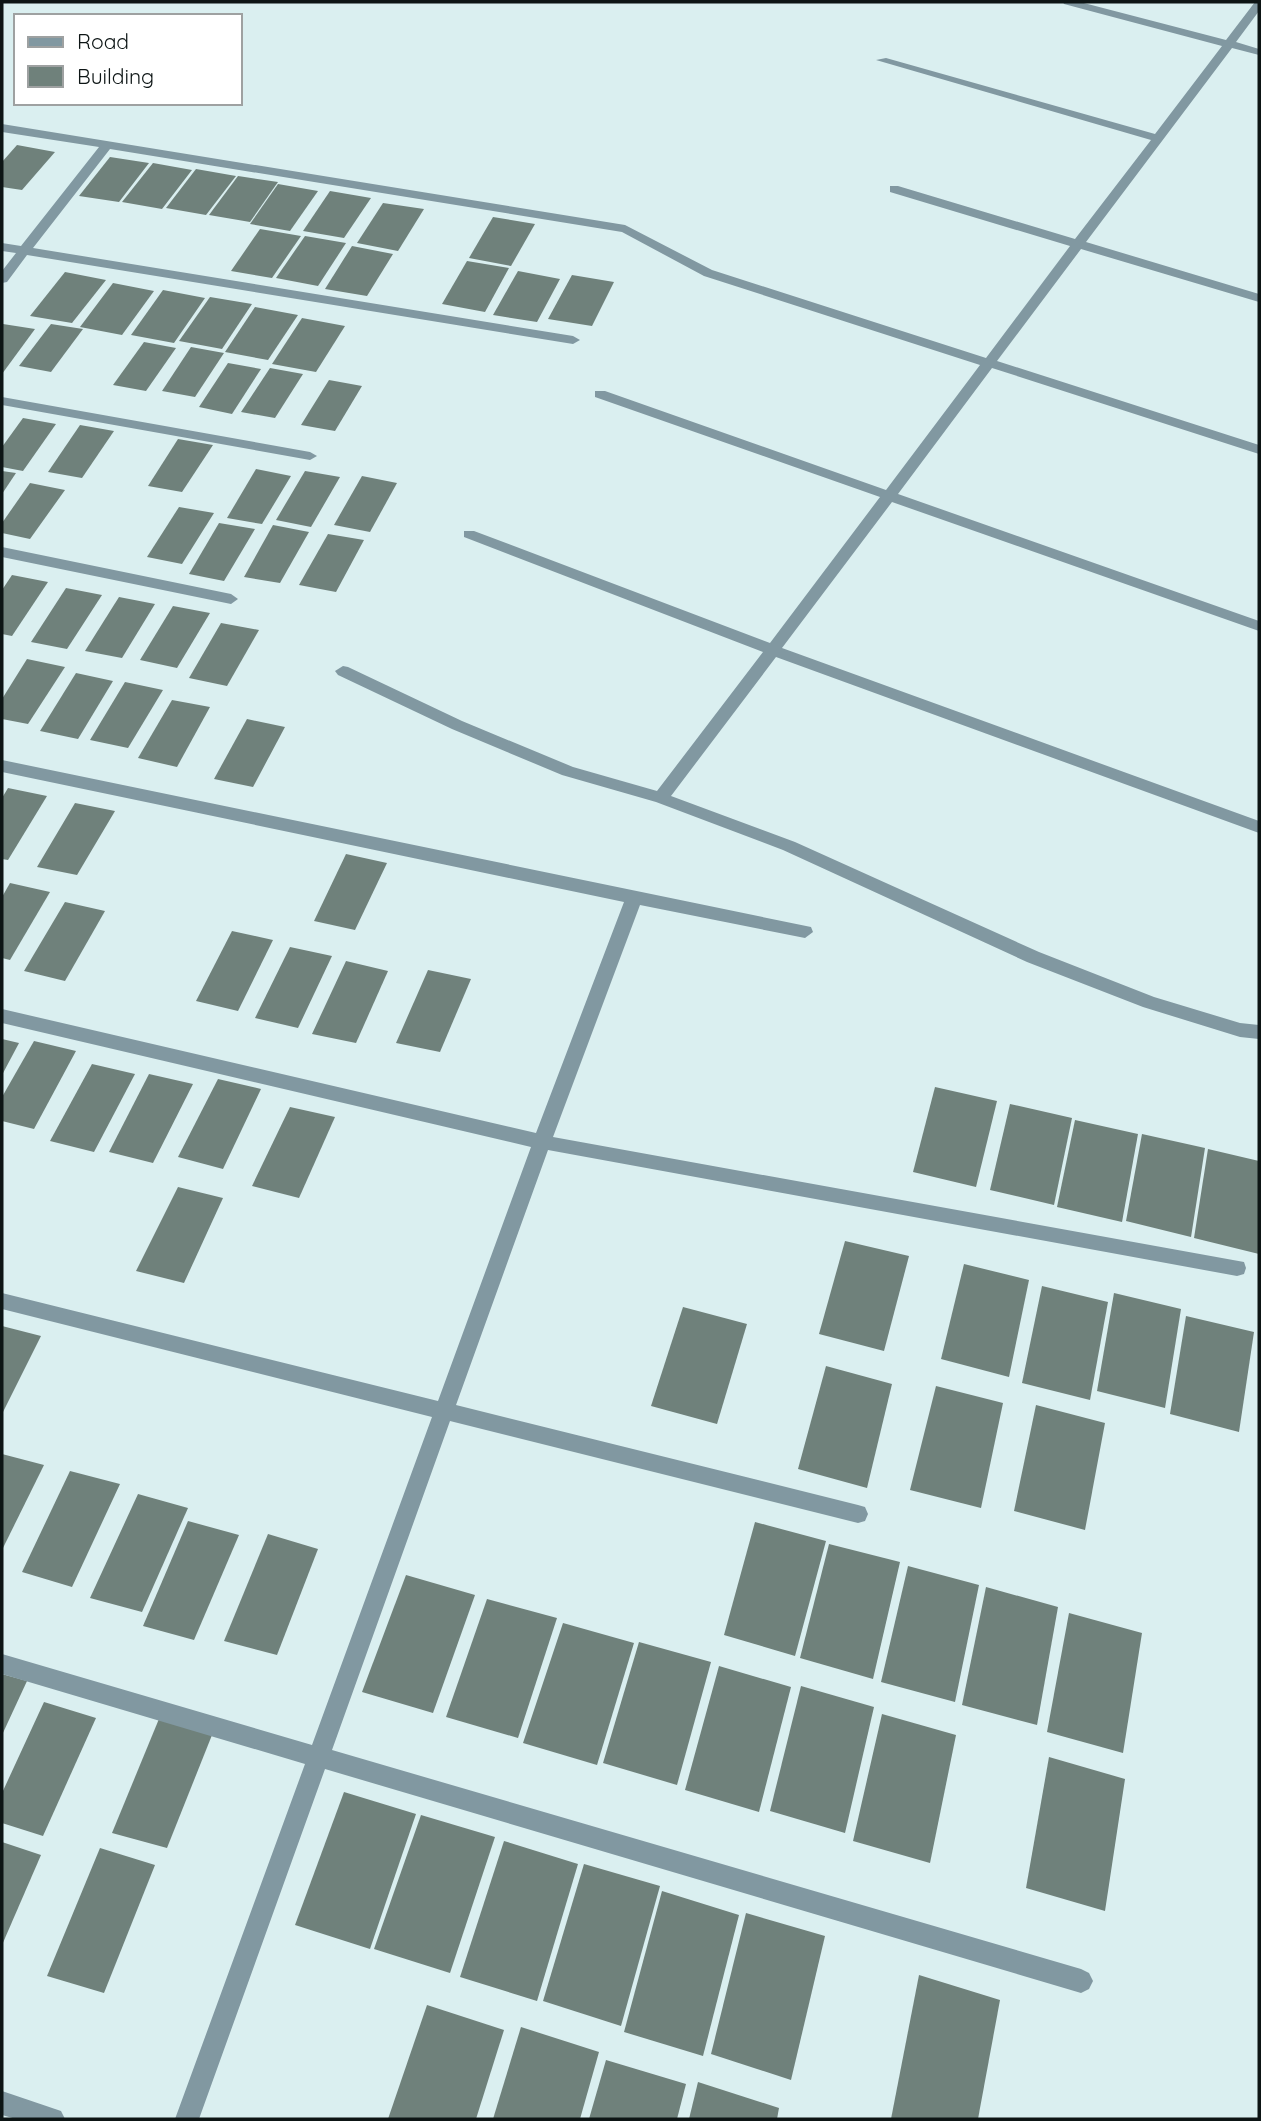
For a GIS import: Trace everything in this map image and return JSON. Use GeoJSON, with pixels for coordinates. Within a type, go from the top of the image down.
{"type":"FeatureCollection","features":[{"type":"Feature","properties":{"kind":"street"},"geometry":{"type":"LineString","coordinates":[[1068,2],[1259,52]]}},
{"type":"Feature","properties":{"kind":"street"},"geometry":{"type":"LineString","coordinates":[[661,798],[1259,4]]}},
{"type":"Feature","properties":{"kind":"street"},"geometry":{"type":"LineString","coordinates":[[882,60],[1158,138]]}},
{"type":"Feature","properties":{"kind":"street"},"geometry":{"type":"LineString","coordinates":[[2,128],[625,229],[708,273],[1259,450]]}},
{"type":"Feature","properties":{"kind":"street"},"geometry":{"type":"LineString","coordinates":[[2,279],[108,144]]}},
{"type":"Feature","properties":{"kind":"street"},"geometry":{"type":"LineString","coordinates":[[894,189],[1259,298]]}},
{"type":"Feature","properties":{"kind":"street"},"geometry":{"type":"LineString","coordinates":[[2,247],[573,340]]}},
{"type":"Feature","properties":{"kind":"street"},"geometry":{"type":"LineString","coordinates":[[600,394],[1259,626]]}},
{"type":"Feature","properties":{"kind":"street"},"geometry":{"type":"LineString","coordinates":[[2,401],[310,456]]}},
{"type":"Feature","properties":{"kind":"street"},"geometry":{"type":"LineString","coordinates":[[469,534],[773,650],[1259,827]]}},
{"type":"Feature","properties":{"kind":"street"},"geometry":{"type":"LineString","coordinates":[[2,552],[231,599]]}},
{"type":"Feature","properties":{"kind":"street"},"geometry":{"type":"LineString","coordinates":[[343,671],[457,725],[568,771],[661,798],[789,846],[1032,957],[1150,1002],[1240,1030],[1259,1032]]}},
{"type":"Feature","properties":{"kind":"street"},"geometry":{"type":"LineString","coordinates":[[2,766],[805,932]]}},
{"type":"Feature","properties":{"kind":"street"},"geometry":{"type":"LineString","coordinates":[[187,2119],[542,1142],[634,898]]}},
{"type":"Feature","properties":{"kind":"street"},"geometry":{"type":"LineString","coordinates":[[2,1016],[542,1142],[1237,1268]]}},
{"type":"Feature","properties":{"kind":"street"},"geometry":{"type":"LineString","coordinates":[[2,1301],[858,1514]]}},
{"type":"Feature","properties":{"kind":"street"},"geometry":{"type":"LineString","coordinates":[[2,1664],[1081,1981]]}},
{"type":"Feature","properties":{"kind":"street"},"geometry":{"type":"LineString","coordinates":[[2,2103],[53,2119]]}},
{"type":"Feature","properties":{"kind":"building"},"geometry":{"type":"Polygon","coordinates":[[[17,145],[55,152],[22,190],[2,187],[2,162],[17,145]]]}},
{"type":"Feature","properties":{"kind":"building"},"geometry":{"type":"Polygon","coordinates":[[[110,157],[149,163],[119,202],[79,196],[110,157]]]}},
{"type":"Feature","properties":{"kind":"building"},"geometry":{"type":"Polygon","coordinates":[[[153,163],[192,170],[162,209],[122,202],[153,163]]]}},
{"type":"Feature","properties":{"kind":"building"},"geometry":{"type":"Polygon","coordinates":[[[196,169],[236,176],[206,215],[166,208],[196,169]]]}},
{"type":"Feature","properties":{"kind":"building"},"geometry":{"type":"Polygon","coordinates":[[[238,176],[278,182],[250,222],[209,215],[238,176]]]}},
{"type":"Feature","properties":{"kind":"building"},"geometry":{"type":"Polygon","coordinates":[[[278,184],[318,191],[290,231],[250,224],[278,184]]]}},
{"type":"Feature","properties":{"kind":"building"},"geometry":{"type":"Polygon","coordinates":[[[330,191],[371,198],[344,238],[303,231],[330,191]]]}},
{"type":"Feature","properties":{"kind":"building"},"geometry":{"type":"Polygon","coordinates":[[[383,203],[424,209],[398,251],[357,243],[383,203]]]}},
{"type":"Feature","properties":{"kind":"building"},"geometry":{"type":"Polygon","coordinates":[[[493,217],[535,224],[511,266],[469,258],[493,217]]]}},
{"type":"Feature","properties":{"kind":"building"},"geometry":{"type":"Polygon","coordinates":[[[260,229],[301,236],[272,278],[231,271],[260,229]]]}},
{"type":"Feature","properties":{"kind":"building"},"geometry":{"type":"Polygon","coordinates":[[[305,236],[346,243],[318,286],[276,278],[305,236]]]}},
{"type":"Feature","properties":{"kind":"building"},"geometry":{"type":"Polygon","coordinates":[[[352,246],[393,254],[367,296],[325,289],[352,246]]]}},
{"type":"Feature","properties":{"kind":"building"},"geometry":{"type":"Polygon","coordinates":[[[467,261],[509,268],[485,312],[442,304],[467,261]]]}},
{"type":"Feature","properties":{"kind":"building"},"geometry":{"type":"Polygon","coordinates":[[[518,271],[560,279],[537,322],[493,315],[518,271]]]}},
{"type":"Feature","properties":{"kind":"building"},"geometry":{"type":"Polygon","coordinates":[[[65,272],[106,280],[72,323],[30,316],[65,272]]]}},
{"type":"Feature","properties":{"kind":"building"},"geometry":{"type":"Polygon","coordinates":[[[572,275],[614,282],[592,326],[548,319],[572,275]]]}},
{"type":"Feature","properties":{"kind":"building"},"geometry":{"type":"Polygon","coordinates":[[[113,283],[154,291],[122,335],[80,327],[113,283]]]}},
{"type":"Feature","properties":{"kind":"building"},"geometry":{"type":"Polygon","coordinates":[[[163,290],[205,298],[174,343],[131,335],[163,290]]]}},
{"type":"Feature","properties":{"kind":"building"},"geometry":{"type":"Polygon","coordinates":[[[210,297],[252,304],[222,349],[179,341],[210,297]]]}},
{"type":"Feature","properties":{"kind":"building"},"geometry":{"type":"Polygon","coordinates":[[[255,307],[298,315],[268,360],[225,352],[255,307]]]}},
{"type":"Feature","properties":{"kind":"building"},"geometry":{"type":"Polygon","coordinates":[[[302,318],[345,326],[316,372],[272,364],[302,318]]]}},
{"type":"Feature","properties":{"kind":"building"},"geometry":{"type":"Polygon","coordinates":[[[51,324],[83,329],[51,372],[19,366],[51,324]]]}},
{"type":"Feature","properties":{"kind":"building"},"geometry":{"type":"Polygon","coordinates":[[[2,326],[35,329],[2,374],[2,326]]]}},
{"type":"Feature","properties":{"kind":"building"},"geometry":{"type":"Polygon","coordinates":[[[144,342],[176,348],[146,391],[113,385],[144,342]]]}},
{"type":"Feature","properties":{"kind":"building"},"geometry":{"type":"Polygon","coordinates":[[[191,347],[224,353],[195,397],[162,391],[191,347]]]}},
{"type":"Feature","properties":{"kind":"building"},"geometry":{"type":"Polygon","coordinates":[[[228,363],[261,369],[232,414],[199,407],[228,363]]]}},
{"type":"Feature","properties":{"kind":"building"},"geometry":{"type":"Polygon","coordinates":[[[270,368],[303,374],[275,418],[241,412],[270,368]]]}},
{"type":"Feature","properties":{"kind":"building"},"geometry":{"type":"Polygon","coordinates":[[[329,380],[362,386],[335,431],[301,425],[329,380]]]}},
{"type":"Feature","properties":{"kind":"building"},"geometry":{"type":"Polygon","coordinates":[[[23,418],[56,424],[23,471],[2,467],[2,447],[23,418]]]}},
{"type":"Feature","properties":{"kind":"building"},"geometry":{"type":"Polygon","coordinates":[[[80,425],[114,431],[82,478],[48,472],[80,425]]]}},
{"type":"Feature","properties":{"kind":"building"},"geometry":{"type":"Polygon","coordinates":[[[178,439],[213,445],[182,492],[148,486],[178,439]]]}},
{"type":"Feature","properties":{"kind":"building"},"geometry":{"type":"Polygon","coordinates":[[[256,469],[291,476],[262,524],[227,518],[256,469]]]}},
{"type":"Feature","properties":{"kind":"building"},"geometry":{"type":"Polygon","coordinates":[[[2,471],[16,473],[2,494],[2,471]]]}},
{"type":"Feature","properties":{"kind":"building"},"geometry":{"type":"Polygon","coordinates":[[[305,471],[340,477],[311,527],[276,520],[305,471]]]}},
{"type":"Feature","properties":{"kind":"building"},"geometry":{"type":"Polygon","coordinates":[[[362,476],[397,483],[370,532],[334,525],[362,476]]]}},
{"type":"Feature","properties":{"kind":"building"},"geometry":{"type":"Polygon","coordinates":[[[30,483],[65,490],[30,539],[2,533],[2,523],[30,483]]]}},
{"type":"Feature","properties":{"kind":"building"},"geometry":{"type":"Polygon","coordinates":[[[179,507],[214,513],[182,564],[147,557],[179,507]]]}},
{"type":"Feature","properties":{"kind":"building"},"geometry":{"type":"Polygon","coordinates":[[[219,523],[255,529],[224,581],[189,574],[219,523]]]}},
{"type":"Feature","properties":{"kind":"building"},"geometry":{"type":"Polygon","coordinates":[[[273,525],[309,532],[280,583],[244,577],[273,525]]]}},
{"type":"Feature","properties":{"kind":"building"},"geometry":{"type":"Polygon","coordinates":[[[328,534],[364,540],[336,592],[299,585],[328,534]]]}},
{"type":"Feature","properties":{"kind":"building"},"geometry":{"type":"Polygon","coordinates":[[[12,575],[48,582],[12,636],[2,634],[2,590],[12,575]]]}},
{"type":"Feature","properties":{"kind":"building"},"geometry":{"type":"Polygon","coordinates":[[[66,588],[102,595],[67,649],[31,642],[66,588]]]}},
{"type":"Feature","properties":{"kind":"building"},"geometry":{"type":"Polygon","coordinates":[[[119,597],[155,604],[122,658],[85,651],[119,597]]]}},
{"type":"Feature","properties":{"kind":"building"},"geometry":{"type":"Polygon","coordinates":[[[173,606],[210,613],[177,668],[140,660],[173,606]]]}},
{"type":"Feature","properties":{"kind":"building"},"geometry":{"type":"Polygon","coordinates":[[[221,623],[259,630],[227,686],[189,678],[221,623]]]}},
{"type":"Feature","properties":{"kind":"building"},"geometry":{"type":"Polygon","coordinates":[[[27,659],[65,667],[28,724],[2,719],[2,699],[27,659]]]}},
{"type":"Feature","properties":{"kind":"building"},"geometry":{"type":"Polygon","coordinates":[[[76,673],[113,681],[78,739],[40,731],[76,673]]]}},
{"type":"Feature","properties":{"kind":"building"},"geometry":{"type":"Polygon","coordinates":[[[125,682],[163,690],[128,748],[90,740],[125,682]]]}},
{"type":"Feature","properties":{"kind":"building"},"geometry":{"type":"Polygon","coordinates":[[[172,700],[210,707],[177,767],[138,758],[172,700]]]}},
{"type":"Feature","properties":{"kind":"building"},"geometry":{"type":"Polygon","coordinates":[[[247,719],[285,727],[253,787],[214,779],[247,719]]]}},
{"type":"Feature","properties":{"kind":"building"},"geometry":{"type":"Polygon","coordinates":[[[8,788],[47,796],[8,860],[2,859],[2,798],[8,788]]]}},
{"type":"Feature","properties":{"kind":"building"},"geometry":{"type":"Polygon","coordinates":[[[75,803],[115,811],[77,875],[37,867],[75,803]]]}},
{"type":"Feature","properties":{"kind":"building"},"geometry":{"type":"Polygon","coordinates":[[[346,854],[387,863],[355,930],[314,921],[346,854]]]}},
{"type":"Feature","properties":{"kind":"building"},"geometry":{"type":"Polygon","coordinates":[[[10,883],[50,892],[10,960],[2,958],[2,897],[10,883]]]}},
{"type":"Feature","properties":{"kind":"building"},"geometry":{"type":"Polygon","coordinates":[[[65,902],[105,911],[65,981],[24,971],[65,902]]]}},
{"type":"Feature","properties":{"kind":"building"},"geometry":{"type":"Polygon","coordinates":[[[232,931],[273,940],[238,1011],[196,1001],[232,931]]]}},
{"type":"Feature","properties":{"kind":"building"},"geometry":{"type":"Polygon","coordinates":[[[290,947],[332,956],[298,1028],[255,1018],[290,947]]]}},
{"type":"Feature","properties":{"kind":"building"},"geometry":{"type":"Polygon","coordinates":[[[346,961],[388,971],[356,1043],[312,1034],[346,961]]]}},
{"type":"Feature","properties":{"kind":"building"},"geometry":{"type":"Polygon","coordinates":[[[428,970],[471,979],[440,1052],[396,1043],[428,970]]]}},
{"type":"Feature","properties":{"kind":"building"},"geometry":{"type":"Polygon","coordinates":[[[2,1039],[19,1043],[2,1075],[2,1039]]]}},
{"type":"Feature","properties":{"kind":"building"},"geometry":{"type":"Polygon","coordinates":[[[34,1041],[76,1051],[34,1129],[2,1121],[2,1097],[34,1041]]]}},
{"type":"Feature","properties":{"kind":"building"},"geometry":{"type":"Polygon","coordinates":[[[92,1064],[135,1074],[94,1152],[50,1141],[92,1064]]]}},
{"type":"Feature","properties":{"kind":"building"},"geometry":{"type":"Polygon","coordinates":[[[149,1074],[193,1084],[153,1163],[109,1152],[149,1074]]]}},
{"type":"Feature","properties":{"kind":"building"},"geometry":{"type":"Polygon","coordinates":[[[218,1079],[261,1089],[223,1169],[178,1157],[218,1079]]]}},
{"type":"Feature","properties":{"kind":"building"},"geometry":{"type":"Polygon","coordinates":[[[935,1087],[997,1101],[976,1187],[913,1172],[935,1087]]]}},
{"type":"Feature","properties":{"kind":"building"},"geometry":{"type":"Polygon","coordinates":[[[1010,1104],[1072,1118],[1054,1205],[990,1190],[1010,1104]]]}},
{"type":"Feature","properties":{"kind":"building"},"geometry":{"type":"Polygon","coordinates":[[[290,1107],[335,1117],[299,1198],[252,1186],[290,1107]]]}},
{"type":"Feature","properties":{"kind":"building"},"geometry":{"type":"Polygon","coordinates":[[[1075,1120],[1138,1134],[1122,1222],[1057,1207],[1075,1120]]]}},
{"type":"Feature","properties":{"kind":"building"},"geometry":{"type":"Polygon","coordinates":[[[1142,1134],[1205,1148],[1191,1237],[1126,1221],[1142,1134]]]}},
{"type":"Feature","properties":{"kind":"building"},"geometry":{"type":"Polygon","coordinates":[[[1208,1149],[1259,1161],[1259,1254],[1194,1238],[1208,1149]]]}},
{"type":"Feature","properties":{"kind":"building"},"geometry":{"type":"Polygon","coordinates":[[[178,1187],[223,1198],[184,1283],[136,1271],[178,1187]]]}},
{"type":"Feature","properties":{"kind":"building"},"geometry":{"type":"Polygon","coordinates":[[[845,1241],[909,1256],[884,1351],[819,1334],[845,1241]]]}},
{"type":"Feature","properties":{"kind":"building"},"geometry":{"type":"Polygon","coordinates":[[[964,1264],[1029,1280],[1009,1377],[941,1359],[964,1264]]]}},
{"type":"Feature","properties":{"kind":"building"},"geometry":{"type":"Polygon","coordinates":[[[1042,1286],[1108,1302],[1090,1400],[1022,1383],[1042,1286]]]}},
{"type":"Feature","properties":{"kind":"building"},"geometry":{"type":"Polygon","coordinates":[[[1114,1293],[1181,1309],[1165,1408],[1097,1391],[1114,1293]]]}},
{"type":"Feature","properties":{"kind":"building"},"geometry":{"type":"Polygon","coordinates":[[[683,1307],[747,1324],[717,1424],[651,1406],[683,1307]]]}},
{"type":"Feature","properties":{"kind":"building"},"geometry":{"type":"Polygon","coordinates":[[[1186,1316],[1254,1332],[1239,1432],[1170,1414],[1186,1316]]]}},
{"type":"Feature","properties":{"kind":"building"},"geometry":{"type":"Polygon","coordinates":[[[2,1326],[41,1336],[2,1414],[2,1326]]]}},
{"type":"Feature","properties":{"kind":"building"},"geometry":{"type":"Polygon","coordinates":[[[826,1366],[892,1384],[867,1488],[798,1469],[826,1366]]]}},
{"type":"Feature","properties":{"kind":"building"},"geometry":{"type":"Polygon","coordinates":[[[936,1386],[1003,1403],[981,1508],[910,1490],[936,1386]]]}},
{"type":"Feature","properties":{"kind":"building"},"geometry":{"type":"Polygon","coordinates":[[[1036,1405],[1105,1423],[1085,1530],[1014,1511],[1036,1405]]]}},
{"type":"Feature","properties":{"kind":"building"},"geometry":{"type":"Polygon","coordinates":[[[2,1454],[44,1465],[2,1550],[2,1454]]]}},
{"type":"Feature","properties":{"kind":"building"},"geometry":{"type":"Polygon","coordinates":[[[70,1471],[120,1484],[72,1587],[22,1572],[70,1471]]]}},
{"type":"Feature","properties":{"kind":"building"},"geometry":{"type":"Polygon","coordinates":[[[138,1494],[188,1508],[142,1612],[90,1598],[138,1494]]]}},
{"type":"Feature","properties":{"kind":"building"},"geometry":{"type":"Polygon","coordinates":[[[188,1521],[239,1535],[194,1640],[143,1626],[188,1521]]]}},
{"type":"Feature","properties":{"kind":"building"},"geometry":{"type":"Polygon","coordinates":[[[755,1522],[826,1541],[795,1656],[724,1635],[755,1522]]]}},
{"type":"Feature","properties":{"kind":"building"},"geometry":{"type":"Polygon","coordinates":[[[268,1534],[318,1549],[277,1655],[224,1641],[268,1534]]]}},
{"type":"Feature","properties":{"kind":"building"},"geometry":{"type":"Polygon","coordinates":[[[829,1544],[900,1562],[873,1679],[800,1658],[829,1544]]]}},
{"type":"Feature","properties":{"kind":"building"},"geometry":{"type":"Polygon","coordinates":[[[908,1566],[979,1585],[955,1702],[881,1682],[908,1566]]]}},
{"type":"Feature","properties":{"kind":"building"},"geometry":{"type":"Polygon","coordinates":[[[406,1575],[475,1595],[433,1713],[362,1692],[406,1575]]]}},
{"type":"Feature","properties":{"kind":"building"},"geometry":{"type":"Polygon","coordinates":[[[986,1587],[1058,1607],[1037,1725],[962,1705],[986,1587]]]}},
{"type":"Feature","properties":{"kind":"building"},"geometry":{"type":"Polygon","coordinates":[[[487,1599],[557,1618],[518,1738],[446,1717],[487,1599]]]}},
{"type":"Feature","properties":{"kind":"building"},"geometry":{"type":"Polygon","coordinates":[[[1069,1613],[1142,1633],[1123,1753],[1047,1732],[1069,1613]]]}},
{"type":"Feature","properties":{"kind":"building"},"geometry":{"type":"Polygon","coordinates":[[[563,1623],[634,1643],[597,1765],[523,1743],[563,1623]]]}},
{"type":"Feature","properties":{"kind":"building"},"geometry":{"type":"Polygon","coordinates":[[[639,1642],[711,1662],[677,1785],[603,1763],[639,1642]]]}},
{"type":"Feature","properties":{"kind":"building"},"geometry":{"type":"Polygon","coordinates":[[[719,1666],[791,1687],[759,1812],[685,1790],[719,1666]]]}},
{"type":"Feature","properties":{"kind":"building"},"geometry":{"type":"Polygon","coordinates":[[[2,1674],[27,1681],[2,1735],[2,1674]]]}},
{"type":"Feature","properties":{"kind":"building"},"geometry":{"type":"Polygon","coordinates":[[[801,1686],[874,1707],[845,1833],[770,1811],[801,1686]]]}},
{"type":"Feature","properties":{"kind":"building"},"geometry":{"type":"Polygon","coordinates":[[[44,1702],[96,1718],[43,1836],[2,1823],[2,1793],[44,1702]]]}},
{"type":"Feature","properties":{"kind":"building"},"geometry":{"type":"Polygon","coordinates":[[[161,1714],[214,1730],[167,1848],[112,1833],[161,1714]]]}},
{"type":"Feature","properties":{"kind":"building"},"geometry":{"type":"Polygon","coordinates":[[[882,1714],[956,1735],[930,1863],[853,1841],[882,1714]]]}},
{"type":"Feature","properties":{"kind":"building"},"geometry":{"type":"Polygon","coordinates":[[[1049,1757],[1125,1779],[1105,1911],[1026,1888],[1049,1757]]]}},
{"type":"Feature","properties":{"kind":"building"},"geometry":{"type":"Polygon","coordinates":[[[344,1792],[416,1814],[370,1949],[295,1925],[344,1792]]]}},
{"type":"Feature","properties":{"kind":"building"},"geometry":{"type":"Polygon","coordinates":[[[421,1815],[495,1837],[450,1973],[374,1949],[421,1815]]]}},
{"type":"Feature","properties":{"kind":"building"},"geometry":{"type":"Polygon","coordinates":[[[504,1841],[578,1864],[537,2001],[460,1977],[504,1841]]]}},
{"type":"Feature","properties":{"kind":"building"},"geometry":{"type":"Polygon","coordinates":[[[2,1842],[41,1855],[2,1945],[2,1842]]]}},
{"type":"Feature","properties":{"kind":"building"},"geometry":{"type":"Polygon","coordinates":[[[100,1848],[155,1865],[104,1993],[47,1976],[100,1848]]]}},
{"type":"Feature","properties":{"kind":"building"},"geometry":{"type":"Polygon","coordinates":[[[584,1864],[660,1886],[621,2026],[543,2001],[584,1864]]]}},
{"type":"Feature","properties":{"kind":"building"},"geometry":{"type":"Polygon","coordinates":[[[662,1891],[739,1915],[703,2056],[624,2032],[662,1891]]]}},
{"type":"Feature","properties":{"kind":"building"},"geometry":{"type":"Polygon","coordinates":[[[746,1913],[825,1936],[791,2080],[711,2054],[746,1913]]]}},
{"type":"Feature","properties":{"kind":"building"},"geometry":{"type":"Polygon","coordinates":[[[919,1975],[1000,2000],[978,2119],[891,2119],[919,1975]]]}},
{"type":"Feature","properties":{"kind":"building"},"geometry":{"type":"Polygon","coordinates":[[[427,2005],[504,2030],[476,2119],[388,2119],[427,2005]]]}},
{"type":"Feature","properties":{"kind":"building"},"geometry":{"type":"Polygon","coordinates":[[[521,2027],[599,2052],[580,2119],[493,2119],[521,2027]]]}},
{"type":"Feature","properties":{"kind":"building"},"geometry":{"type":"Polygon","coordinates":[[[606,2060],[686,2084],[677,2119],[589,2119],[606,2060]]]}},
{"type":"Feature","properties":{"kind":"building"},"geometry":{"type":"Polygon","coordinates":[[[698,2082],[779,2108],[777,2119],[689,2119],[698,2082]]]}}]}
